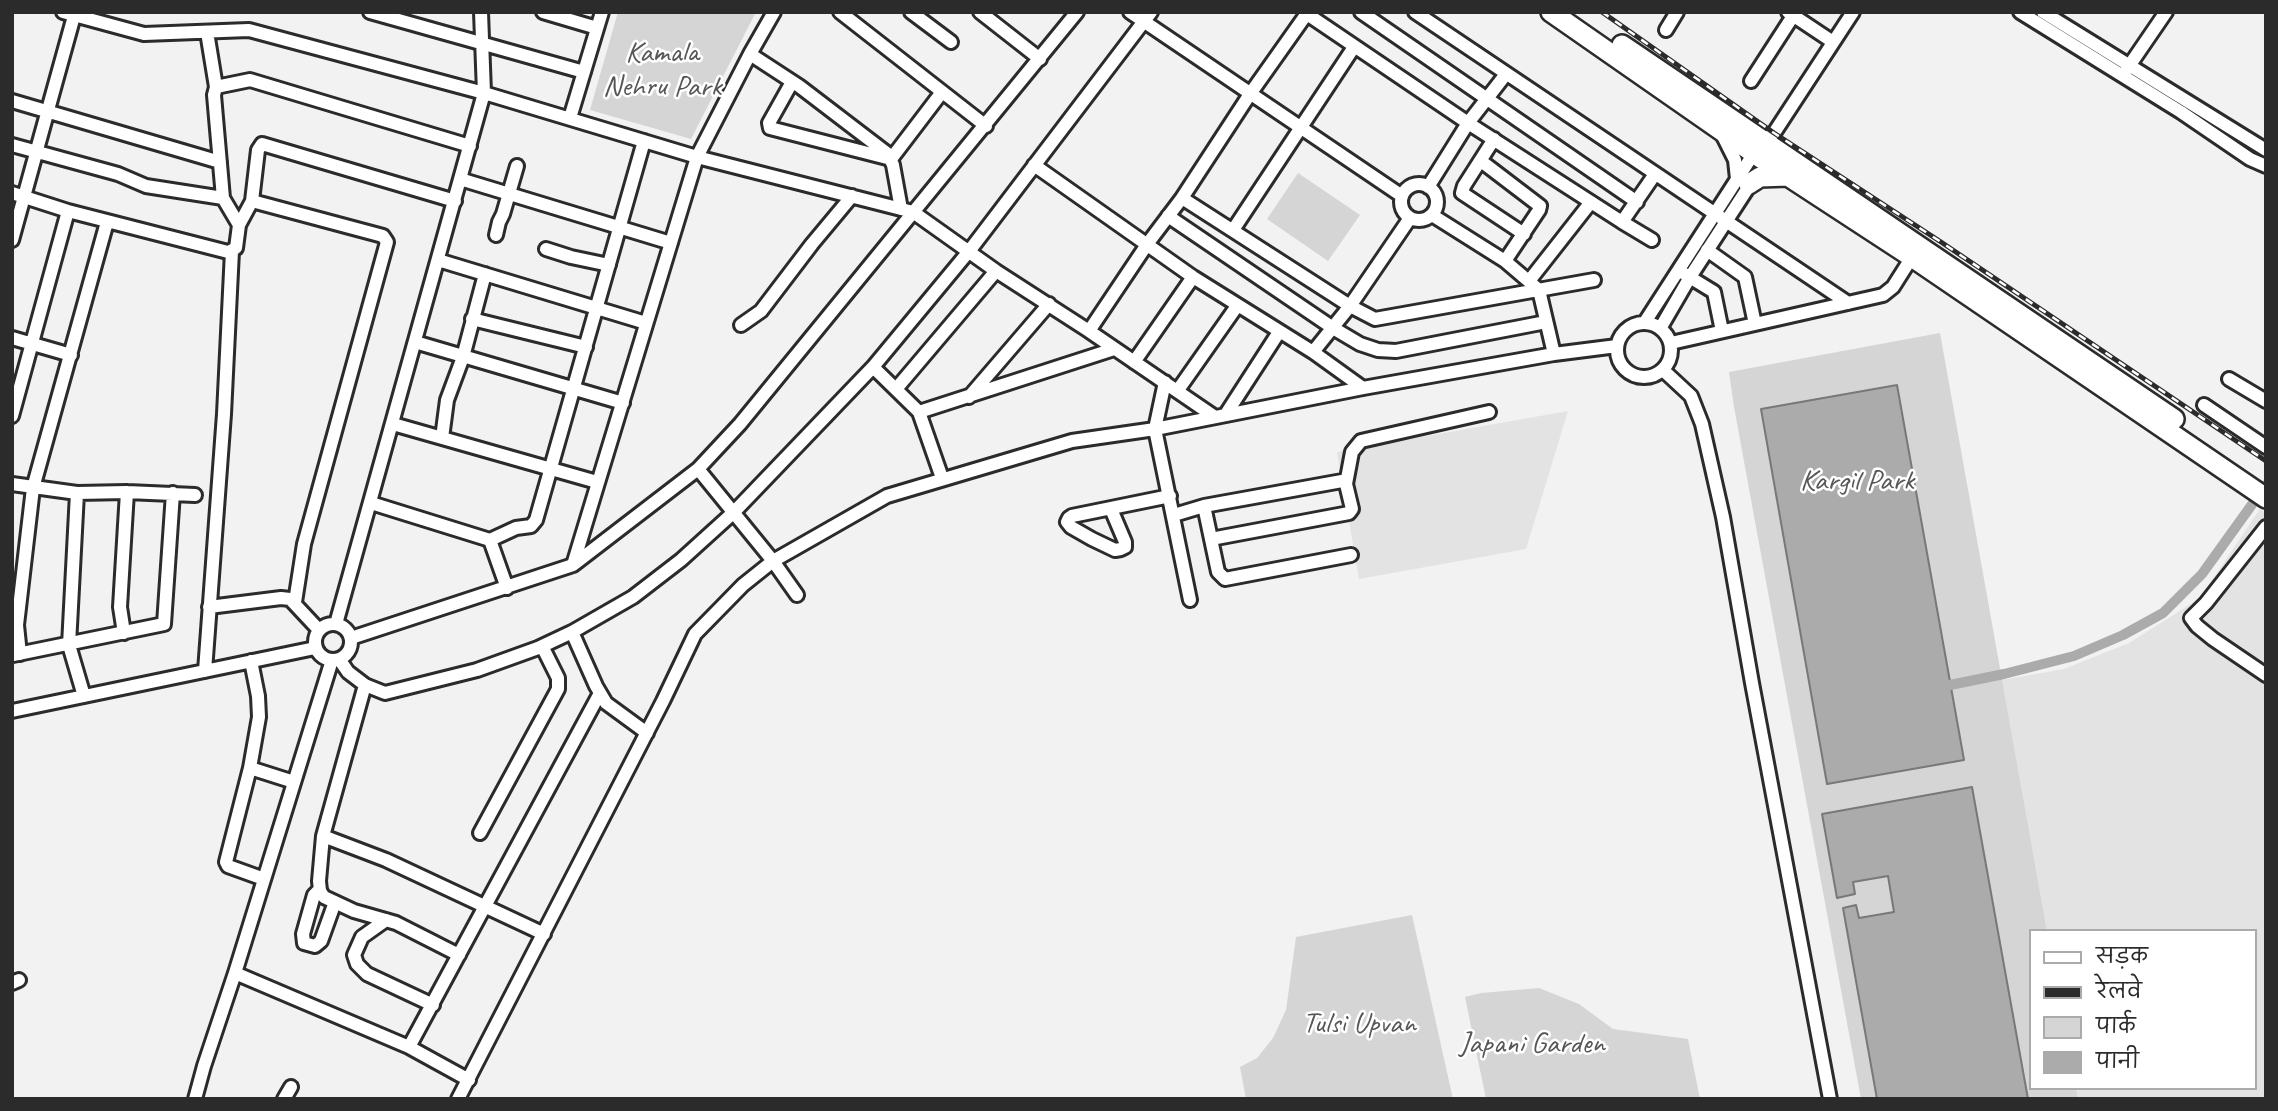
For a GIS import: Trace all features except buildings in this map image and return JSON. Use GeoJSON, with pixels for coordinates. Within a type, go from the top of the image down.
{"type":"FeatureCollection","features":[{"type":"Feature","properties":{"kind":"highway"},"geometry":{"type":"LineString","coordinates":[[1551,12],[1719,130],[1765,147],[1789,176],[1880,228],[1912,257],[2262,490]]}},
{"type":"Feature","properties":{"kind":"highway"},"geometry":{"type":"LineString","coordinates":[[1574,12],[1880,228],[2141,396],[2262,490]]}},
{"type":"Feature","properties":{"kind":"highway"},"geometry":{"type":"LineString","coordinates":[[1743,182],[1760,177],[1789,176]]}},
{"type":"Feature","properties":{"kind":"street"},"geometry":{"type":"LineString","coordinates":[[370,12],[584,72]]}},
{"type":"Feature","properties":{"kind":"street"},"geometry":{"type":"LineString","coordinates":[[336,624],[484,93],[481,12]]}},
{"type":"Feature","properties":{"kind":"street"},"geometry":{"type":"LineString","coordinates":[[543,12],[597,28]]}},
{"type":"Feature","properties":{"kind":"street"},"geometry":{"type":"LineString","coordinates":[[570,118],[602,12]]}},
{"type":"Feature","properties":{"kind":"street"},"geometry":{"type":"LineString","coordinates":[[573,565],[697,157],[774,12]]}},
{"type":"Feature","properties":{"kind":"street"},"geometry":{"type":"LineString","coordinates":[[840,12],[986,126]]}},
{"type":"Feature","properties":{"kind":"street"},"geometry":{"type":"LineString","coordinates":[[911,12],[951,42]]}},
{"type":"Feature","properties":{"kind":"street"},"geometry":{"type":"LineString","coordinates":[[980,12],[1040,59]]}},
{"type":"Feature","properties":{"kind":"street"},"geometry":{"type":"LineString","coordinates":[[351,638],[573,565],[698,469],[740,424],[907,211],[986,126],[1077,12]]}},
{"type":"Feature","properties":{"kind":"street"},"geometry":{"type":"LineString","coordinates":[[1130,12],[1147,17],[1250,94],[1402,196]]}},
{"type":"Feature","properties":{"kind":"street"},"geometry":{"type":"LineString","coordinates":[[1362,12],[1637,202]]}},
{"type":"Feature","properties":{"kind":"street"},"geometry":{"type":"LineString","coordinates":[[1415,12],[1655,174],[1727,219],[1848,303]]}},
{"type":"Feature","properties":{"kind":"street"},"geometry":{"type":"LineString","coordinates":[[1667,30],[1677,12]]}},
{"type":"Feature","properties":{"kind":"street"},"geometry":{"type":"LineString","coordinates":[[1645,322],[1707,250],[1727,219],[1743,182],[1853,12]]}},
{"type":"Feature","properties":{"kind":"street"},"geometry":{"type":"LineString","coordinates":[[2020,12],[2167,90],[2266,150]]}},
{"type":"Feature","properties":{"kind":"street"},"geometry":{"type":"LineString","coordinates":[[2043,12],[2250,159],[2266,166]]}},
{"type":"Feature","properties":{"kind":"street"},"geometry":{"type":"LineString","coordinates":[[2127,70],[2166,12]]}},
{"type":"Feature","properties":{"kind":"street"},"geometry":{"type":"LineString","coordinates":[[1090,331],[1307,13],[1468,123],[1653,240]]}},
{"type":"Feature","properties":{"kind":"street"},"geometry":{"type":"LineString","coordinates":[[12,240],[18,195],[36,152],[47,113],[69,14],[144,34],[249,30],[484,93],[697,157],[907,211],[970,250],[996,271],[1114,349],[1221,416]]}},
{"type":"Feature","properties":{"kind":"street"},"geometry":{"type":"LineString","coordinates":[[1751,81],[1791,14],[1833,42]]}},
{"type":"Feature","properties":{"kind":"street"},"geometry":{"type":"LineString","coordinates":[[195,1099],[335,660],[347,654],[351,646],[351,638],[345,629],[336,624],[319,630],[315,639],[316,648],[322,657],[335,660],[365,685],[385,693],[477,670],[542,646],[633,597],[681,560],[734,512],[873,367],[970,250],[1147,17]]}},
{"type":"Feature","properties":{"kind":"street"},"geometry":{"type":"LineString","coordinates":[[207,32],[216,87],[214,95],[223,198],[239,225]]}},
{"type":"Feature","properties":{"kind":"street"},"geometry":{"type":"LineString","coordinates":[[1233,230],[1354,47]]}},
{"type":"Feature","properties":{"kind":"street"},"geometry":{"type":"LineString","coordinates":[[750,54],[883,149],[891,159],[907,211]]}},
{"type":"Feature","properties":{"kind":"street"},"geometry":{"type":"LineString","coordinates":[[1428,187],[1468,123],[1506,74]]}},
{"type":"Feature","properties":{"kind":"street"},"geometry":{"type":"LineString","coordinates":[[216,87],[250,80],[470,146]]}},
{"type":"Feature","properties":{"kind":"street"},"geometry":{"type":"LineString","coordinates":[[792,82],[769,123],[770,128],[891,159]]}},
{"type":"Feature","properties":{"kind":"street"},"geometry":{"type":"LineString","coordinates":[[891,159],[942,92]]}},
{"type":"Feature","properties":{"kind":"street"},"geometry":{"type":"LineString","coordinates":[[12,101],[220,162]]}},
{"type":"Feature","properties":{"kind":"street"},"geometry":{"type":"LineString","coordinates":[[1719,130],[1743,182]]}},
{"type":"Feature","properties":{"kind":"street"},"geometry":{"type":"LineString","coordinates":[[1494,139],[1462,193],[1524,234]]}},
{"type":"Feature","properties":{"kind":"street"},"geometry":{"type":"LineString","coordinates":[[370,503],[490,540],[516,527],[534,525],[644,141]]}},
{"type":"Feature","properties":{"kind":"street"},"geometry":{"type":"LineString","coordinates":[[205,671],[224,414],[232,251],[238,243],[239,225],[252,201],[258,150],[262,144],[455,201]]}},
{"type":"Feature","properties":{"kind":"street"},"geometry":{"type":"LineString","coordinates":[[12,145],[118,174],[146,186],[223,198]]}},
{"type":"Feature","properties":{"kind":"street"},"geometry":{"type":"LineString","coordinates":[[1481,161],[1539,204],[1539,210],[1505,261]]}},
{"type":"Feature","properties":{"kind":"street"},"geometry":{"type":"LineString","coordinates":[[1034,165],[1193,277],[1313,352],[1363,388]]}},
{"type":"Feature","properties":{"kind":"street"},"geometry":{"type":"LineString","coordinates":[[496,235],[517,166]]}},
{"type":"Feature","properties":{"kind":"street"},"geometry":{"type":"LineString","coordinates":[[1622,222],[1655,174]]}},
{"type":"Feature","properties":{"kind":"street"},"geometry":{"type":"LineString","coordinates":[[460,180],[671,243]]}},
{"type":"Feature","properties":{"kind":"street"},"geometry":{"type":"LineString","coordinates":[[1661,327],[1715,212],[1743,182]]}},
{"type":"Feature","properties":{"kind":"street"},"geometry":{"type":"LineString","coordinates":[[1418,184],[1428,187],[1434,192],[1436,208],[1432,215],[1425,219],[1410,218],[1402,208],[1402,196],[1408,188],[1418,184]]}},
{"type":"Feature","properties":{"kind":"street"},"geometry":{"type":"LineString","coordinates":[[18,195],[107,222],[221,251],[232,251]]}},
{"type":"Feature","properties":{"kind":"street"},"geometry":{"type":"LineString","coordinates":[[741,325],[761,311],[852,196]]}},
{"type":"Feature","properties":{"kind":"street"},"geometry":{"type":"LineString","coordinates":[[1182,198],[1350,306],[1375,319],[1594,280]]}},
{"type":"Feature","properties":{"kind":"street"},"geometry":{"type":"LineString","coordinates":[[252,201],[383,236],[387,242],[304,544],[295,602]]}},
{"type":"Feature","properties":{"kind":"street"},"geometry":{"type":"LineString","coordinates":[[1529,281],[1591,202]]}},
{"type":"Feature","properties":{"kind":"street"},"geometry":{"type":"LineString","coordinates":[[12,416],[68,211]]}},
{"type":"Feature","properties":{"kind":"street"},"geometry":{"type":"LineString","coordinates":[[1432,215],[1505,261],[1539,290],[1554,354]]}},
{"type":"Feature","properties":{"kind":"street"},"geometry":{"type":"LineString","coordinates":[[1168,216],[1332,328],[1369,348],[1396,351],[1546,322]]}},
{"type":"Feature","properties":{"kind":"street"},"geometry":{"type":"LineString","coordinates":[[1313,352],[1350,306],[1410,218]]}},
{"type":"Feature","properties":{"kind":"street"},"geometry":{"type":"LineString","coordinates":[[107,222],[33,488],[16,655],[159,626],[165,620],[173,493]]}},
{"type":"Feature","properties":{"kind":"street"},"geometry":{"type":"LineString","coordinates":[[546,249],[609,265]]}},
{"type":"Feature","properties":{"kind":"street"},"geometry":{"type":"LineString","coordinates":[[1707,250],[1745,278],[1755,324]]}},
{"type":"Feature","properties":{"kind":"street"},"geometry":{"type":"LineString","coordinates":[[1671,343],[1876,297],[1889,292],[1912,257]]}},
{"type":"Feature","properties":{"kind":"street"},"geometry":{"type":"LineString","coordinates":[[438,260],[646,323]]}},
{"type":"Feature","properties":{"kind":"street"},"geometry":{"type":"LineString","coordinates":[[896,389],[996,271]]}},
{"type":"Feature","properties":{"kind":"street"},"geometry":{"type":"LineString","coordinates":[[442,438],[447,400],[463,357],[485,274]]}},
{"type":"Feature","properties":{"kind":"street"},"geometry":{"type":"LineString","coordinates":[[1684,274],[1714,292],[1722,331]]}},
{"type":"Feature","properties":{"kind":"street"},"geometry":{"type":"LineString","coordinates":[[1134,362],[1193,277]]}},
{"type":"Feature","properties":{"kind":"street"},"geometry":{"type":"LineString","coordinates":[[969,397],[1049,304]]}},
{"type":"Feature","properties":{"kind":"street"},"geometry":{"type":"LineString","coordinates":[[1178,390],[1237,306]]}},
{"type":"Feature","properties":{"kind":"street"},"geometry":{"type":"LineString","coordinates":[[472,318],[586,347]]}},
{"type":"Feature","properties":{"kind":"street"},"geometry":{"type":"LineString","coordinates":[[1645,322],[1661,327],[1671,343],[1671,358],[1663,370],[1646,377],[1628,371],[1618,356],[1617,346],[1619,339],[1630,326],[1645,322]]}},
{"type":"Feature","properties":{"kind":"street"},"geometry":{"type":"LineString","coordinates":[[1221,416],[1279,332]]}},
{"type":"Feature","properties":{"kind":"street"},"geometry":{"type":"LineString","coordinates":[[12,338],[71,355]]}},
{"type":"Feature","properties":{"kind":"street"},"geometry":{"type":"LineString","coordinates":[[415,342],[623,403]]}},
{"type":"Feature","properties":{"kind":"street"},"geometry":{"type":"LineString","coordinates":[[458,1099],[647,733],[695,634],[743,585],[773,561],[887,496],[1072,441],[1155,429],[1554,354],[1617,346]]}},
{"type":"Feature","properties":{"kind":"street"},"geometry":{"type":"LineString","coordinates":[[919,412],[1114,349]]}},
{"type":"Feature","properties":{"kind":"street"},"geometry":{"type":"LineString","coordinates":[[873,367],[919,412],[942,478]]}},
{"type":"Feature","properties":{"kind":"street"},"geometry":{"type":"LineString","coordinates":[[1663,370],[1690,396],[1702,424],[1723,517],[1830,1099]]}},
{"type":"Feature","properties":{"kind":"street"},"geometry":{"type":"LineString","coordinates":[[2229,379],[2266,401]]}},
{"type":"Feature","properties":{"kind":"street"},"geometry":{"type":"LineString","coordinates":[[1166,382],[1155,429],[1190,600]]}},
{"type":"Feature","properties":{"kind":"street"},"geometry":{"type":"LineString","coordinates":[[2204,405],[2266,447]]}},
{"type":"Feature","properties":{"kind":"street"},"geometry":{"type":"LineString","coordinates":[[1211,539],[1344,515],[1352,509],[1346,484],[1352,452],[1361,441],[1489,412]]}},
{"type":"Feature","properties":{"kind":"street"},"geometry":{"type":"LineString","coordinates":[[393,424],[597,482]]}},
{"type":"Feature","properties":{"kind":"street"},"geometry":{"type":"LineString","coordinates":[[698,469],[773,561],[797,595]]}},
{"type":"Feature","properties":{"kind":"street"},"geometry":{"type":"LineString","coordinates":[[1174,515],[1204,506],[1335,481],[1346,484]]}},
{"type":"Feature","properties":{"kind":"street"},"geometry":{"type":"LineString","coordinates":[[12,484],[77,493],[195,495]]}},
{"type":"Feature","properties":{"kind":"street"},"geometry":{"type":"LineString","coordinates":[[124,633],[120,607],[127,492]]}},
{"type":"Feature","properties":{"kind":"street"},"geometry":{"type":"LineString","coordinates":[[77,493],[69,645],[83,696]]}},
{"type":"Feature","properties":{"kind":"street"},"geometry":{"type":"LineString","coordinates":[[1111,509],[1125,542],[1125,547],[1121,549],[1115,550],[1092,539],[1067,522],[1072,516],[1170,496]]}},
{"type":"Feature","properties":{"kind":"street"},"geometry":{"type":"LineString","coordinates":[[1204,506],[1219,575],[1225,579],[1351,555]]}},
{"type":"Feature","properties":{"kind":"street"},"geometry":{"type":"LineString","coordinates":[[2266,527],[2191,618],[2205,632],[2266,675]]}},
{"type":"Feature","properties":{"kind":"street"},"geometry":{"type":"LineString","coordinates":[[490,540],[507,588]]}},
{"type":"Feature","properties":{"kind":"street"},"geometry":{"type":"LineString","coordinates":[[209,607],[281,598],[295,602],[319,630]]}},
{"type":"Feature","properties":{"kind":"street"},"geometry":{"type":"LineString","coordinates":[[572,632],[600,693],[612,708],[647,733]]}},
{"type":"Feature","properties":{"kind":"street"},"geometry":{"type":"LineString","coordinates":[[480,833],[558,689],[558,678],[542,646]]}},
{"type":"Feature","properties":{"kind":"street"},"geometry":{"type":"LineString","coordinates":[[12,711],[316,648]]}},
{"type":"Feature","properties":{"kind":"street"},"geometry":{"type":"LineString","coordinates":[[251,661],[259,705],[250,768],[226,862],[229,866],[264,879]]}},
{"type":"Feature","properties":{"kind":"street"},"geometry":{"type":"LineString","coordinates":[[365,685],[323,836],[320,890],[324,897],[386,920],[460,955]]}},
{"type":"Feature","properties":{"kind":"street"},"geometry":{"type":"LineString","coordinates":[[409,1046],[600,693]]}},
{"type":"Feature","properties":{"kind":"street"},"geometry":{"type":"LineString","coordinates":[[250,768],[294,782]]}},
{"type":"Feature","properties":{"kind":"street"},"geometry":{"type":"LineString","coordinates":[[323,836],[386,860],[544,934]]}},
{"type":"Feature","properties":{"kind":"street"},"geometry":{"type":"LineString","coordinates":[[320,890],[314,894],[303,934],[304,943],[315,946],[321,941],[335,902]]}},
{"type":"Feature","properties":{"kind":"street"},"geometry":{"type":"LineString","coordinates":[[386,920],[362,937],[354,955],[357,964],[367,974],[433,1006]]}},
{"type":"Feature","properties":{"kind":"street"},"geometry":{"type":"LineString","coordinates":[[235,973],[409,1046],[468,1080]]}},
{"type":"Feature","properties":{"kind":"street"},"geometry":{"type":"LineString","coordinates":[[284,1099],[291,1087]]}},
{"type":"Feature","properties":{"kind":"shaded area"},"geometry":{"type":"Polygon","coordinates":[[[1568,411],[1526,549],[1359,579],[1337,452],[1568,411]]]}},
{"type":"Feature","properties":{"kind":"shaded area"},"geometry":{"type":"Polygon","coordinates":[[[2260,509],[2266,513],[2266,1099],[2078,1099],[2076,1090],[2257,1090],[2257,929],[2047,929],[2002,680],[2064,669],[2129,643],[2200,598],[2260,509]]]}},
{"type":"Feature","properties":{"kind":"green space","name":"Kamala Nehru Park"},"geometry":{"type":"Polygon","coordinates":[[[618,12],[756,12],[691,139],[590,110],[618,12]]]}},
{"type":"Feature","properties":{"kind":"green space"},"geometry":{"type":"Polygon","coordinates":[[[1298,173],[1360,215],[1328,261],[1267,219],[1298,173]]]}},
{"type":"Feature","properties":{"kind":"green space","name":"Kargil Park"},"geometry":{"type":"Polygon","coordinates":[[[1940,333],[2047,929],[2030,929],[2030,1090],[2076,1090],[2078,1099],[1861,1099],[1729,372],[1940,333]]]}},
{"type":"Feature","properties":{"kind":"green space","name":"Tulsi Upvan"},"geometry":{"type":"Polygon","coordinates":[[[1412,915],[1453,1099],[1246,1099],[1240,1067],[1257,1058],[1273,1038],[1286,1010],[1296,937],[1412,915]]]}},
{"type":"Feature","properties":{"kind":"green space","name":"Japani Garden"},"geometry":{"type":"Polygon","coordinates":[[[1539,988],[1579,1004],[1613,1029],[1688,1039],[1700,1099],[1486,1099],[1465,997],[1539,988]]]}},
{"type":"Feature","properties":{"kind":"water"},"geometry":{"type":"Polygon","coordinates":[[[1897,385],[1964,760],[1827,784],[1761,409],[1897,385]]]}},
{"type":"Feature","properties":{"kind":"water"},"geometry":{"type":"Polygon","coordinates":[[[1972,787],[2028,1099],[1877,1099],[1843,908],[1856,905],[1859,918],[1894,912],[1888,876],[1853,882],[1855,894],[1837,898],[1822,814],[1972,787]]]}},
{"type":"Feature","properties":{"kind":"waterway"},"geometry":{"type":"LineString","coordinates":[[1950,685],[2074,656],[2123,635],[2163,613],[2202,574],[2266,485]]}},
{"type":"Feature","properties":{"kind":"railway"},"geometry":{"type":"LineString","coordinates":[[1602,12],[1774,133],[2266,461]]}}]}
